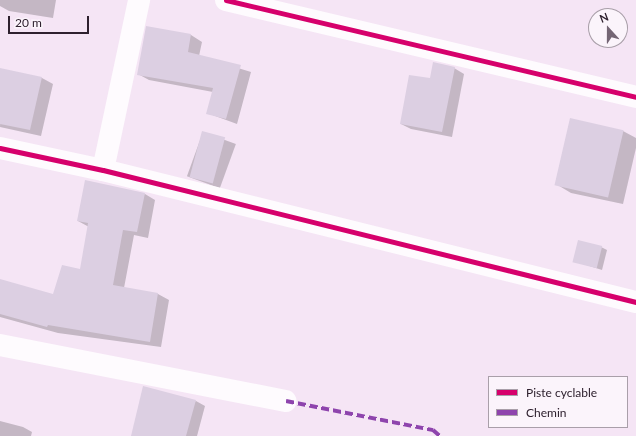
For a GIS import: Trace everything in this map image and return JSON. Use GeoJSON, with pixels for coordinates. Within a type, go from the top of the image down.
{"type":"FeatureCollection","features":[{"type":"Feature","properties":{"kind":"street"},"geometry":{"type":"LineString","coordinates":[[103,170],[139,0]]}},
{"type":"Feature","properties":{"kind":"street"},"geometry":{"type":"LineString","coordinates":[[226,0],[636,97]]}},
{"type":"Feature","properties":{"kind":"street"},"geometry":{"type":"LineString","coordinates":[[0,148],[103,170],[636,302]]}},
{"type":"Feature","properties":{"kind":"street"},"geometry":{"type":"LineString","coordinates":[[0,345],[286,401]]}},
{"type":"Feature","properties":{"kind":"building"},"geometry":{"type":"Polygon","coordinates":[[[146,26],[191,34],[188,52],[241,65],[226,119],[206,114],[213,88],[137,75],[146,26]]]}},
{"type":"Feature","properties":{"kind":"building"},"geometry":{"type":"Polygon","coordinates":[[[433,62],[455,67],[442,132],[400,124],[409,75],[430,78],[433,62]]]}},
{"type":"Feature","properties":{"kind":"building"},"geometry":{"type":"Polygon","coordinates":[[[0,68],[42,77],[30,130],[0,124],[0,68]]]}},
{"type":"Feature","properties":{"kind":"building"},"geometry":{"type":"Polygon","coordinates":[[[570,118],[624,130],[608,198],[554,185],[570,118]]]}},
{"type":"Feature","properties":{"kind":"building"},"geometry":{"type":"Polygon","coordinates":[[[202,131],[225,137],[213,184],[190,177],[202,131]]]}},
{"type":"Feature","properties":{"kind":"building"},"geometry":{"type":"Polygon","coordinates":[[[85,180],[145,193],[137,232],[123,230],[113,285],[158,293],[150,342],[48,325],[47,327],[0,314],[0,279],[53,294],[62,265],[80,269],[88,223],[77,221],[85,180]]]}},
{"type":"Feature","properties":{"kind":"building"},"geometry":{"type":"Polygon","coordinates":[[[578,240],[602,246],[597,268],[572,262],[578,240]]]}},
{"type":"Feature","properties":{"kind":"building"},"geometry":{"type":"Polygon","coordinates":[[[143,386],[196,400],[186,436],[131,436],[143,386]]]}},
{"type":"Feature","properties":{"kind":"marked path"},"geometry":{"type":"LineString","coordinates":[[286,401],[433,430],[440,436]]}},
{"type":"Feature","properties":{"kind":"cycle path"},"geometry":{"type":"LineString","coordinates":[[226,0],[636,97]]}},
{"type":"Feature","properties":{"kind":"cycle path"},"geometry":{"type":"LineString","coordinates":[[0,148],[103,170],[636,302]]}}]}
